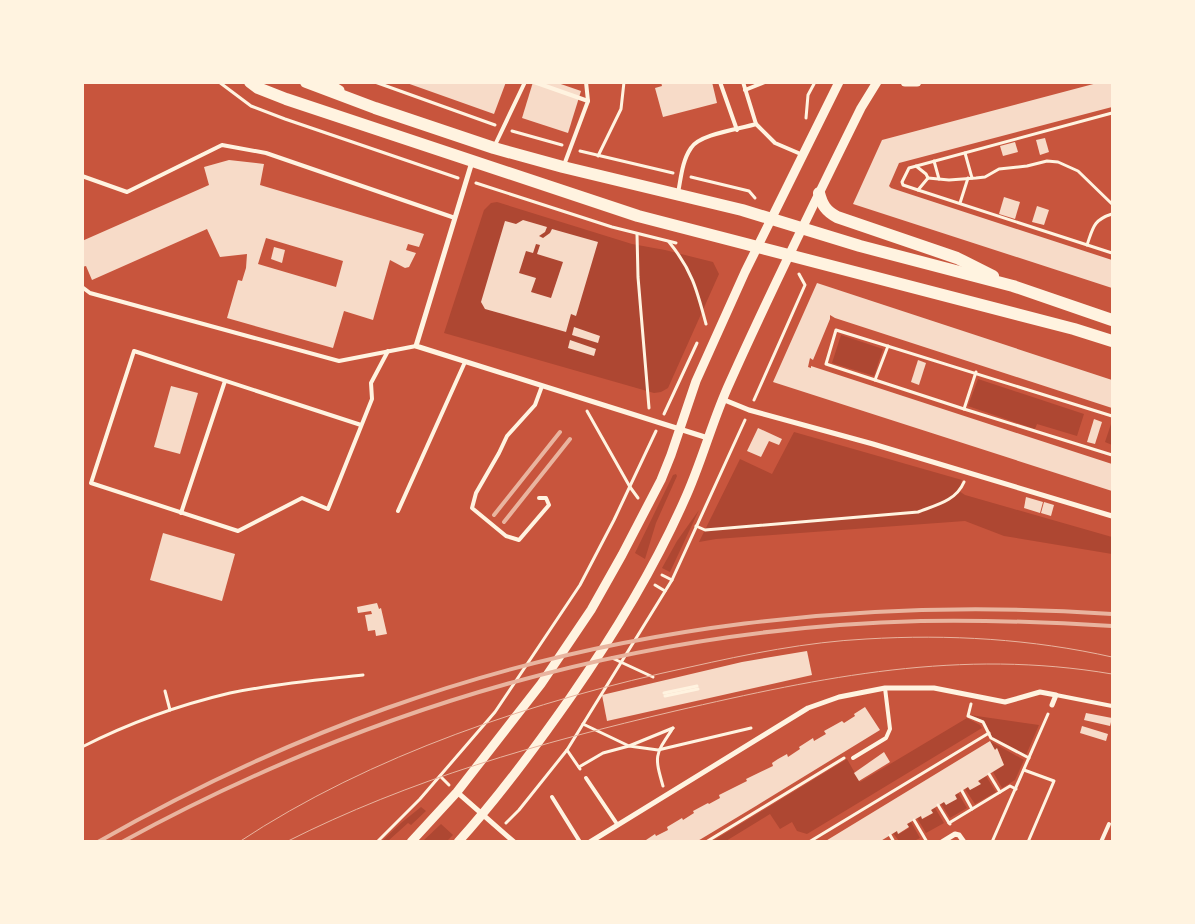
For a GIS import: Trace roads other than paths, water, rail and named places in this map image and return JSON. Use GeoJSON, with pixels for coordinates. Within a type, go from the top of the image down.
{"type":"FeatureCollection","features":[{"type":"Feature","properties":{"kind":"main road"},"geometry":{"type":"LineString","coordinates":[[250,82],[258,88],[286,99],[638,216],[1074,329],[1112,341]]}},
{"type":"Feature","properties":{"kind":"main road"},"geometry":{"type":"LineString","coordinates":[[306,82],[375,108],[494,148],[563,167],[742,210],[944,269],[1013,286],[1112,320]]}},
{"type":"Feature","properties":{"kind":"main road"},"geometry":{"type":"LineString","coordinates":[[819,193],[822,204],[828,212],[837,217],[957,258],[1013,286]]}},
{"type":"Feature","properties":{"kind":"street"},"geometry":{"type":"LineString","coordinates":[[327,82],[375,108]]}},
{"type":"Feature","properties":{"kind":"street"},"geometry":{"type":"LineString","coordinates":[[411,842],[457,792],[541,684],[591,610],[661,480],[696,382],[757,246],[839,82]]}},
{"type":"Feature","properties":{"kind":"street"},"geometry":{"type":"LineString","coordinates":[[458,842],[524,762],[635,598],[685,500],[700,464],[722,399],[788,254],[877,82]]}},
{"type":"Feature","properties":{"kind":"street"},"geometry":{"type":"LineString","coordinates":[[905,82],[917,82]]}},
{"type":"Feature","properties":{"kind":"street"},"geometry":{"type":"LineString","coordinates":[[472,162],[416,346],[708,438]]}},
{"type":"Feature","properties":{"kind":"street"},"geometry":{"type":"LineString","coordinates":[[722,399],[749,410],[969,472],[1112,516]]}},
{"type":"Feature","properties":{"kind":"street"},"geometry":{"type":"LineString","coordinates":[[590,842],[808,708],[839,697],[884,688],[934,688],[1005,702],[1040,692],[1056,695],[1052,705]]}},
{"type":"Feature","properties":{"kind":"street"},"geometry":{"type":"LineString","coordinates":[[457,792],[514,842]]}},
{"type":"Feature","properties":{"kind":"street"},"geometry":{"type":"LineString","coordinates":[[942,842],[955,834],[959,835],[964,842]]}},
{"type":"Feature","properties":{"kind":"lane"},"geometry":{"type":"LineString","coordinates":[[494,148],[525,82]]}},
{"type":"Feature","properties":{"kind":"lane"},"geometry":{"type":"LineString","coordinates":[[534,82],[588,101]]}},
{"type":"Feature","properties":{"kind":"lane"},"geometry":{"type":"LineString","coordinates":[[563,167],[588,101],[586,82]]}},
{"type":"Feature","properties":{"kind":"lane"},"geometry":{"type":"LineString","coordinates":[[720,82],[737,130]]}},
{"type":"Feature","properties":{"kind":"lane"},"geometry":{"type":"LineString","coordinates":[[743,82],[756,124],[775,143],[803,155]]}},
{"type":"Feature","properties":{"kind":"lane"},"geometry":{"type":"LineString","coordinates":[[745,90],[765,82]]}},
{"type":"Feature","properties":{"kind":"lane"},"geometry":{"type":"LineString","coordinates":[[678,195],[686,157],[692,146],[700,139],[756,124]]}},
{"type":"Feature","properties":{"kind":"lane"},"geometry":{"type":"LineString","coordinates":[[82,176],[127,192],[222,145],[266,153],[455,218]]}},
{"type":"Feature","properties":{"kind":"lane"},"geometry":{"type":"LineString","coordinates":[[82,287],[90,293],[339,361],[416,346]]}},
{"type":"Feature","properties":{"kind":"lane"},"geometry":{"type":"LineString","coordinates":[[361,425],[134,350],[90,483],[238,531],[302,498],[328,509],[372,400],[371,383],[388,352]]}},
{"type":"Feature","properties":{"kind":"lane"},"geometry":{"type":"LineString","coordinates":[[398,511],[465,362]]}},
{"type":"Feature","properties":{"kind":"lane"},"geometry":{"type":"LineString","coordinates":[[182,513],[225,380]]}},
{"type":"Feature","properties":{"kind":"lane"},"geometry":{"type":"LineString","coordinates":[[539,498],[546,498],[549,505],[519,540],[506,536],[472,508],[476,493],[507,436],[535,405],[542,386]]}},
{"type":"Feature","properties":{"kind":"lane"},"geometry":{"type":"LineString","coordinates":[[853,758],[886,738],[890,729],[884,688]]}},
{"type":"Feature","properties":{"kind":"lane"},"geometry":{"type":"LineString","coordinates":[[1056,695],[1112,706]]}},
{"type":"Feature","properties":{"kind":"lane"},"geometry":{"type":"LineString","coordinates":[[586,778],[617,824]]}},
{"type":"Feature","properties":{"kind":"lane"},"geometry":{"type":"LineString","coordinates":[[552,797],[580,842]]}},
{"type":"Feature","properties":{"kind":"lane"},"geometry":{"type":"LineString","coordinates":[[1101,842],[1109,824]]}},
{"type":"Feature","properties":{"kind":"tram line"},"geometry":{"type":"LineString","coordinates":[[239,842],[290,811],[343,783],[399,757],[456,734],[573,696],[632,680],[712,662],[778,649],[822,643],[866,639],[928,637],[1021,642],[1112,657]]}},
{"type":"Feature","properties":{"kind":"tram line"},"geometry":{"type":"LineString","coordinates":[[286,842],[380,799],[476,765],[624,723],[784,687],[838,677],[946,665],[1000,664],[1056,667],[1112,674]]}},
{"type":"Feature","properties":{"kind":"railway"},"geometry":{"type":"LineString","coordinates":[[494,515],[560,432]]}},
{"type":"Feature","properties":{"kind":"railway"},"geometry":{"type":"LineString","coordinates":[[504,522],[570,439]]}},
{"type":"Feature","properties":{"kind":"railway"},"geometry":{"type":"LineString","coordinates":[[98,842],[204,786],[276,752],[349,722],[475,679],[564,656],[654,637],[836,614],[928,610],[1020,610],[1112,614]]}},
{"type":"Feature","properties":{"kind":"railway"},"geometry":{"type":"LineString","coordinates":[[122,842],[215,794],[311,752],[409,715],[508,684],[610,658],[712,640],[816,627],[921,621],[1065,623],[1112,626]]}}]}
